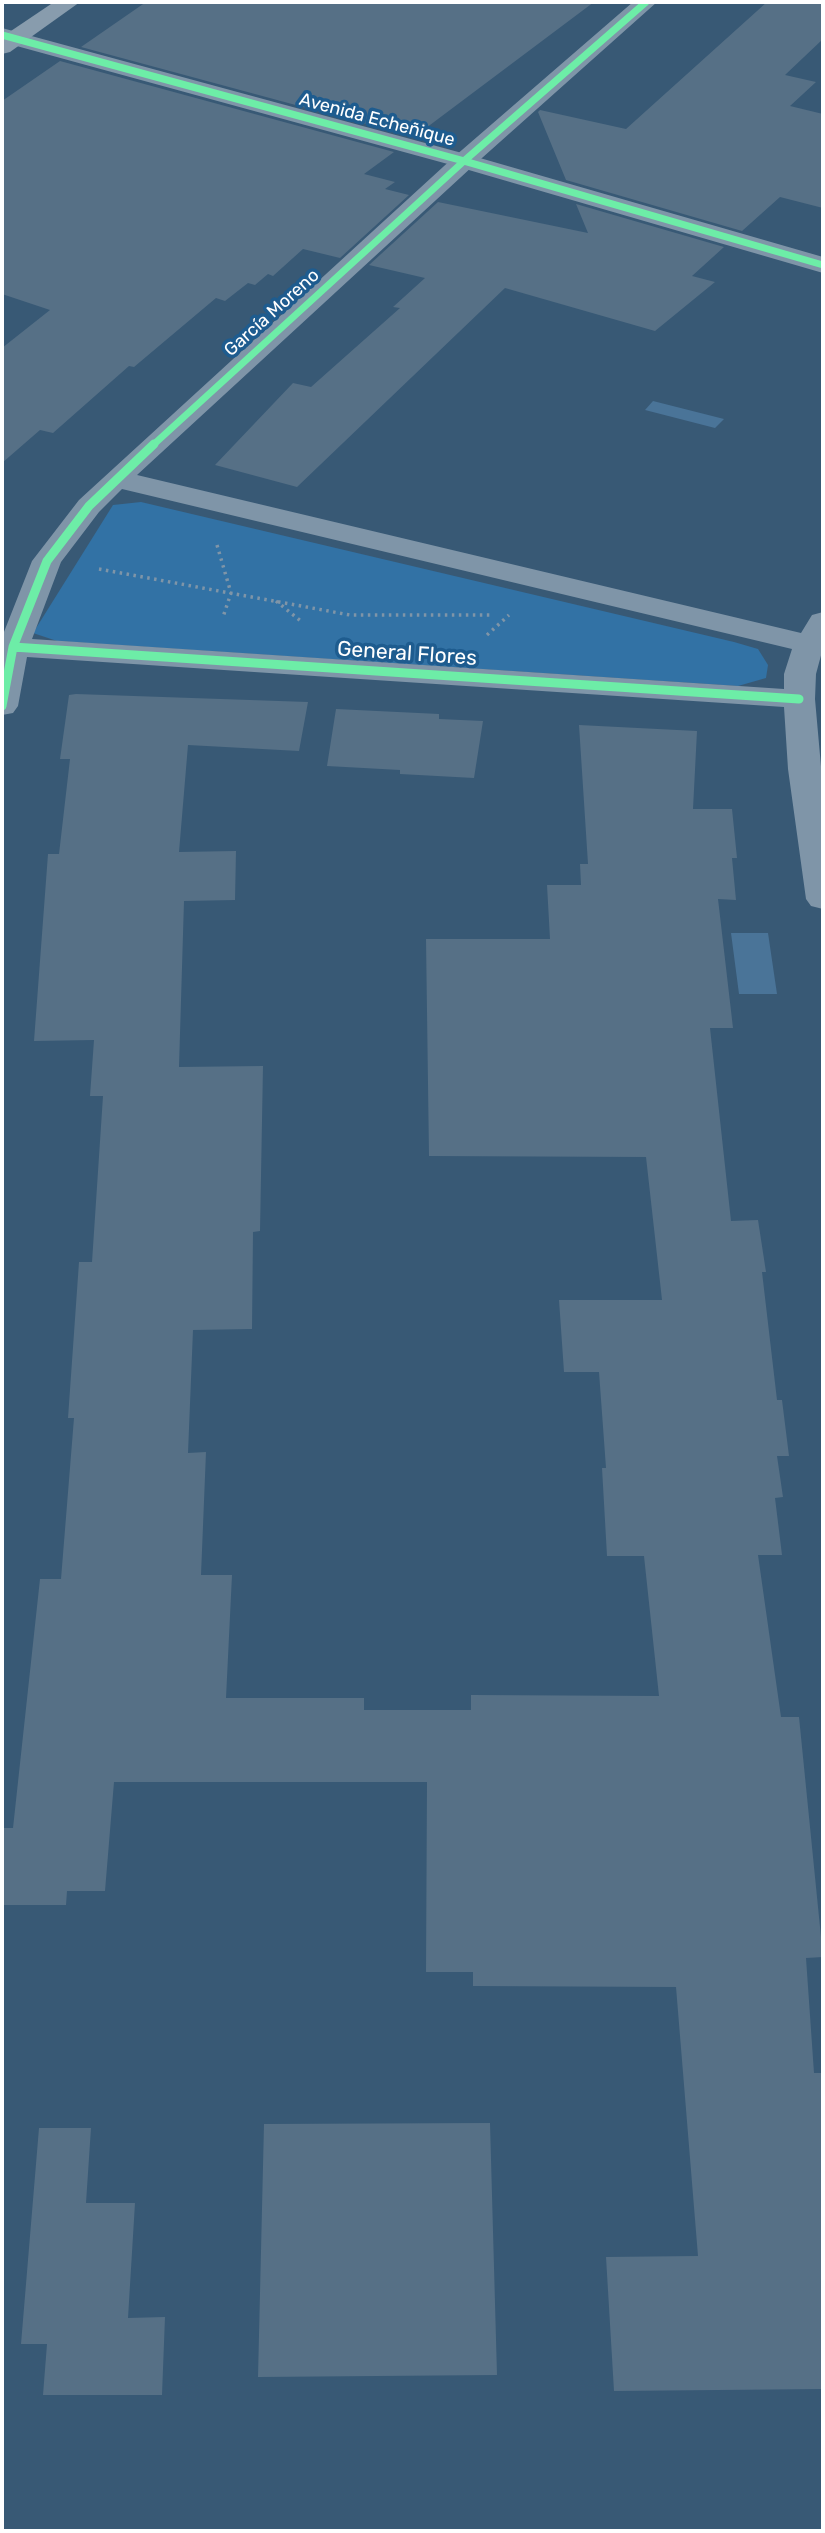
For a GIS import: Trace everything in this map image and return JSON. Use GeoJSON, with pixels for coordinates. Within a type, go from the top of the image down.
{"type":"FeatureCollection","features":[{"type":"Feature","properties":{"kind":"main road"},"geometry":{"type":"LineString","coordinates":[[6,40],[69,2]]}},
{"type":"Feature","properties":{"kind":"street","name":"García Moreno"},"geometry":{"type":"LineString","coordinates":[[2,705],[12,647],[47,561],[89,506],[464,161],[646,2]]}},
{"type":"Feature","properties":{"kind":"street","name":"Avenida Echeñique"},"geometry":{"type":"LineString","coordinates":[[6,40],[464,161],[823,265]]}},
{"type":"Feature","properties":{"kind":"street"},"geometry":{"type":"LineString","coordinates":[[116,479],[816,632],[800,674],[799,699],[804,769],[823,899]]}},
{"type":"Feature","properties":{"kind":"street","name":"General Flores"},"geometry":{"type":"LineString","coordinates":[[12,647],[799,699]]}},
{"type":"Feature","properties":{"kind":"path"},"geometry":{"type":"LineString","coordinates":[[204,660],[231,593],[214,536],[218,503]]}},
{"type":"Feature","properties":{"kind":"path"},"geometry":{"type":"LineString","coordinates":[[47,561],[350,614],[509,615],[495,631],[483,637]]}},
{"type":"Feature","properties":{"kind":"shaded area"},"geometry":{"type":"Polygon","coordinates":[[[653,401],[724,419],[715,428],[645,410],[653,401]]]}},
{"type":"Feature","properties":{"kind":"shaded area"},"geometry":{"type":"Polygon","coordinates":[[[141,502],[734,642],[758,649],[768,665],[766,678],[738,686],[57,641],[33,633],[113,505],[141,502]]]}},
{"type":"Feature","properties":{"kind":"shaded area"},"geometry":{"type":"Polygon","coordinates":[[[731,933],[768,933],[777,994],[739,994],[731,933]]]}},
{"type":"Feature","properties":{"kind":"building"},"geometry":{"type":"Polygon","coordinates":[[[146,2],[594,2],[414,137],[81,47],[146,2]]]}},
{"type":"Feature","properties":{"kind":"building"},"geometry":{"type":"Polygon","coordinates":[[[767,2],[823,2],[823,39],[785,75],[816,82],[790,106],[823,114],[823,208],[780,197],[742,231],[566,180],[538,112],[540,110],[626,129],[767,2]]]}},
{"type":"Feature","properties":{"kind":"building"},"geometry":{"type":"Polygon","coordinates":[[[60,61],[394,152],[364,174],[395,182],[385,189],[409,195],[340,258],[303,249],[273,276],[268,274],[255,285],[248,283],[225,301],[216,298],[134,367],[129,366],[53,433],[40,430],[2,463],[2,348],[50,310],[2,294],[2,101],[60,61]]]}},
{"type":"Feature","properties":{"kind":"building"},"geometry":{"type":"Polygon","coordinates":[[[438,202],[588,233],[576,204],[724,247],[692,276],[715,282],[655,331],[505,288],[297,487],[215,465],[293,383],[311,387],[400,308],[393,307],[425,278],[369,265],[438,202]]]}},
{"type":"Feature","properties":{"kind":"building"},"geometry":{"type":"Polygon","coordinates":[[[69,695],[308,702],[299,751],[188,745],[179,852],[236,851],[235,900],[184,901],[179,1067],[263,1066],[260,1231],[253,1232],[252,1329],[193,1330],[188,1453],[206,1452],[201,1575],[232,1575],[226,1698],[364,1698],[364,1710],[471,1710],[471,1695],[659,1696],[644,1556],[607,1556],[602,1468],[606,1468],[599,1372],[564,1372],[559,1300],[662,1300],[646,1157],[429,1156],[426,939],[550,939],[547,885],[581,885],[580,864],[588,864],[579,725],[697,731],[693,809],[732,809],[737,858],[732,858],[736,900],[718,899],[733,1028],[710,1028],[731,1221],[758,1220],[766,1272],[762,1272],[777,1400],[782,1400],[789,1456],[777,1456],[783,1497],[775,1498],[782,1555],[758,1555],[781,1717],[799,1717],[823,1957],[806,1958],[814,2073],[823,2073],[823,2389],[614,2391],[606,2257],[698,2256],[676,1987],[473,1986],[473,1972],[426,1972],[427,1782],[114,1782],[105,1891],[67,1891],[66,1905],[2,1905],[2,1828],[13,1828],[40,1579],[61,1579],[74,1418],[68,1418],[79,1262],[92,1262],[103,1096],[90,1096],[94,1040],[34,1041],[48,854],[59,854],[70,759],[60,759],[69,695]]]}},
{"type":"Feature","properties":{"kind":"building"},"geometry":{"type":"Polygon","coordinates":[[[336,709],[439,714],[439,719],[483,721],[474,778],[327,766],[336,709]]]}},
{"type":"Feature","properties":{"kind":"building"},"geometry":{"type":"Polygon","coordinates":[[[490,2123],[497,2375],[258,2377],[264,2124],[490,2123]]]}},
{"type":"Feature","properties":{"kind":"building"},"geometry":{"type":"Polygon","coordinates":[[[39,2128],[91,2128],[86,2203],[135,2203],[128,2318],[165,2317],[162,2395],[43,2395],[47,2344],[21,2344],[39,2128]]]}},
{"type":"Feature","properties":{"kind":"cycle path"},"geometry":{"type":"LineString","coordinates":[[2,706],[13,647],[47,561],[89,506],[464,161],[646,2]]}},
{"type":"Feature","properties":{"kind":"cycle path"},"geometry":{"type":"LineString","coordinates":[[2,35],[464,161],[823,265]]}},
{"type":"Feature","properties":{"kind":"cycle path"},"geometry":{"type":"LineString","coordinates":[[13,647],[799,699]]}}]}
